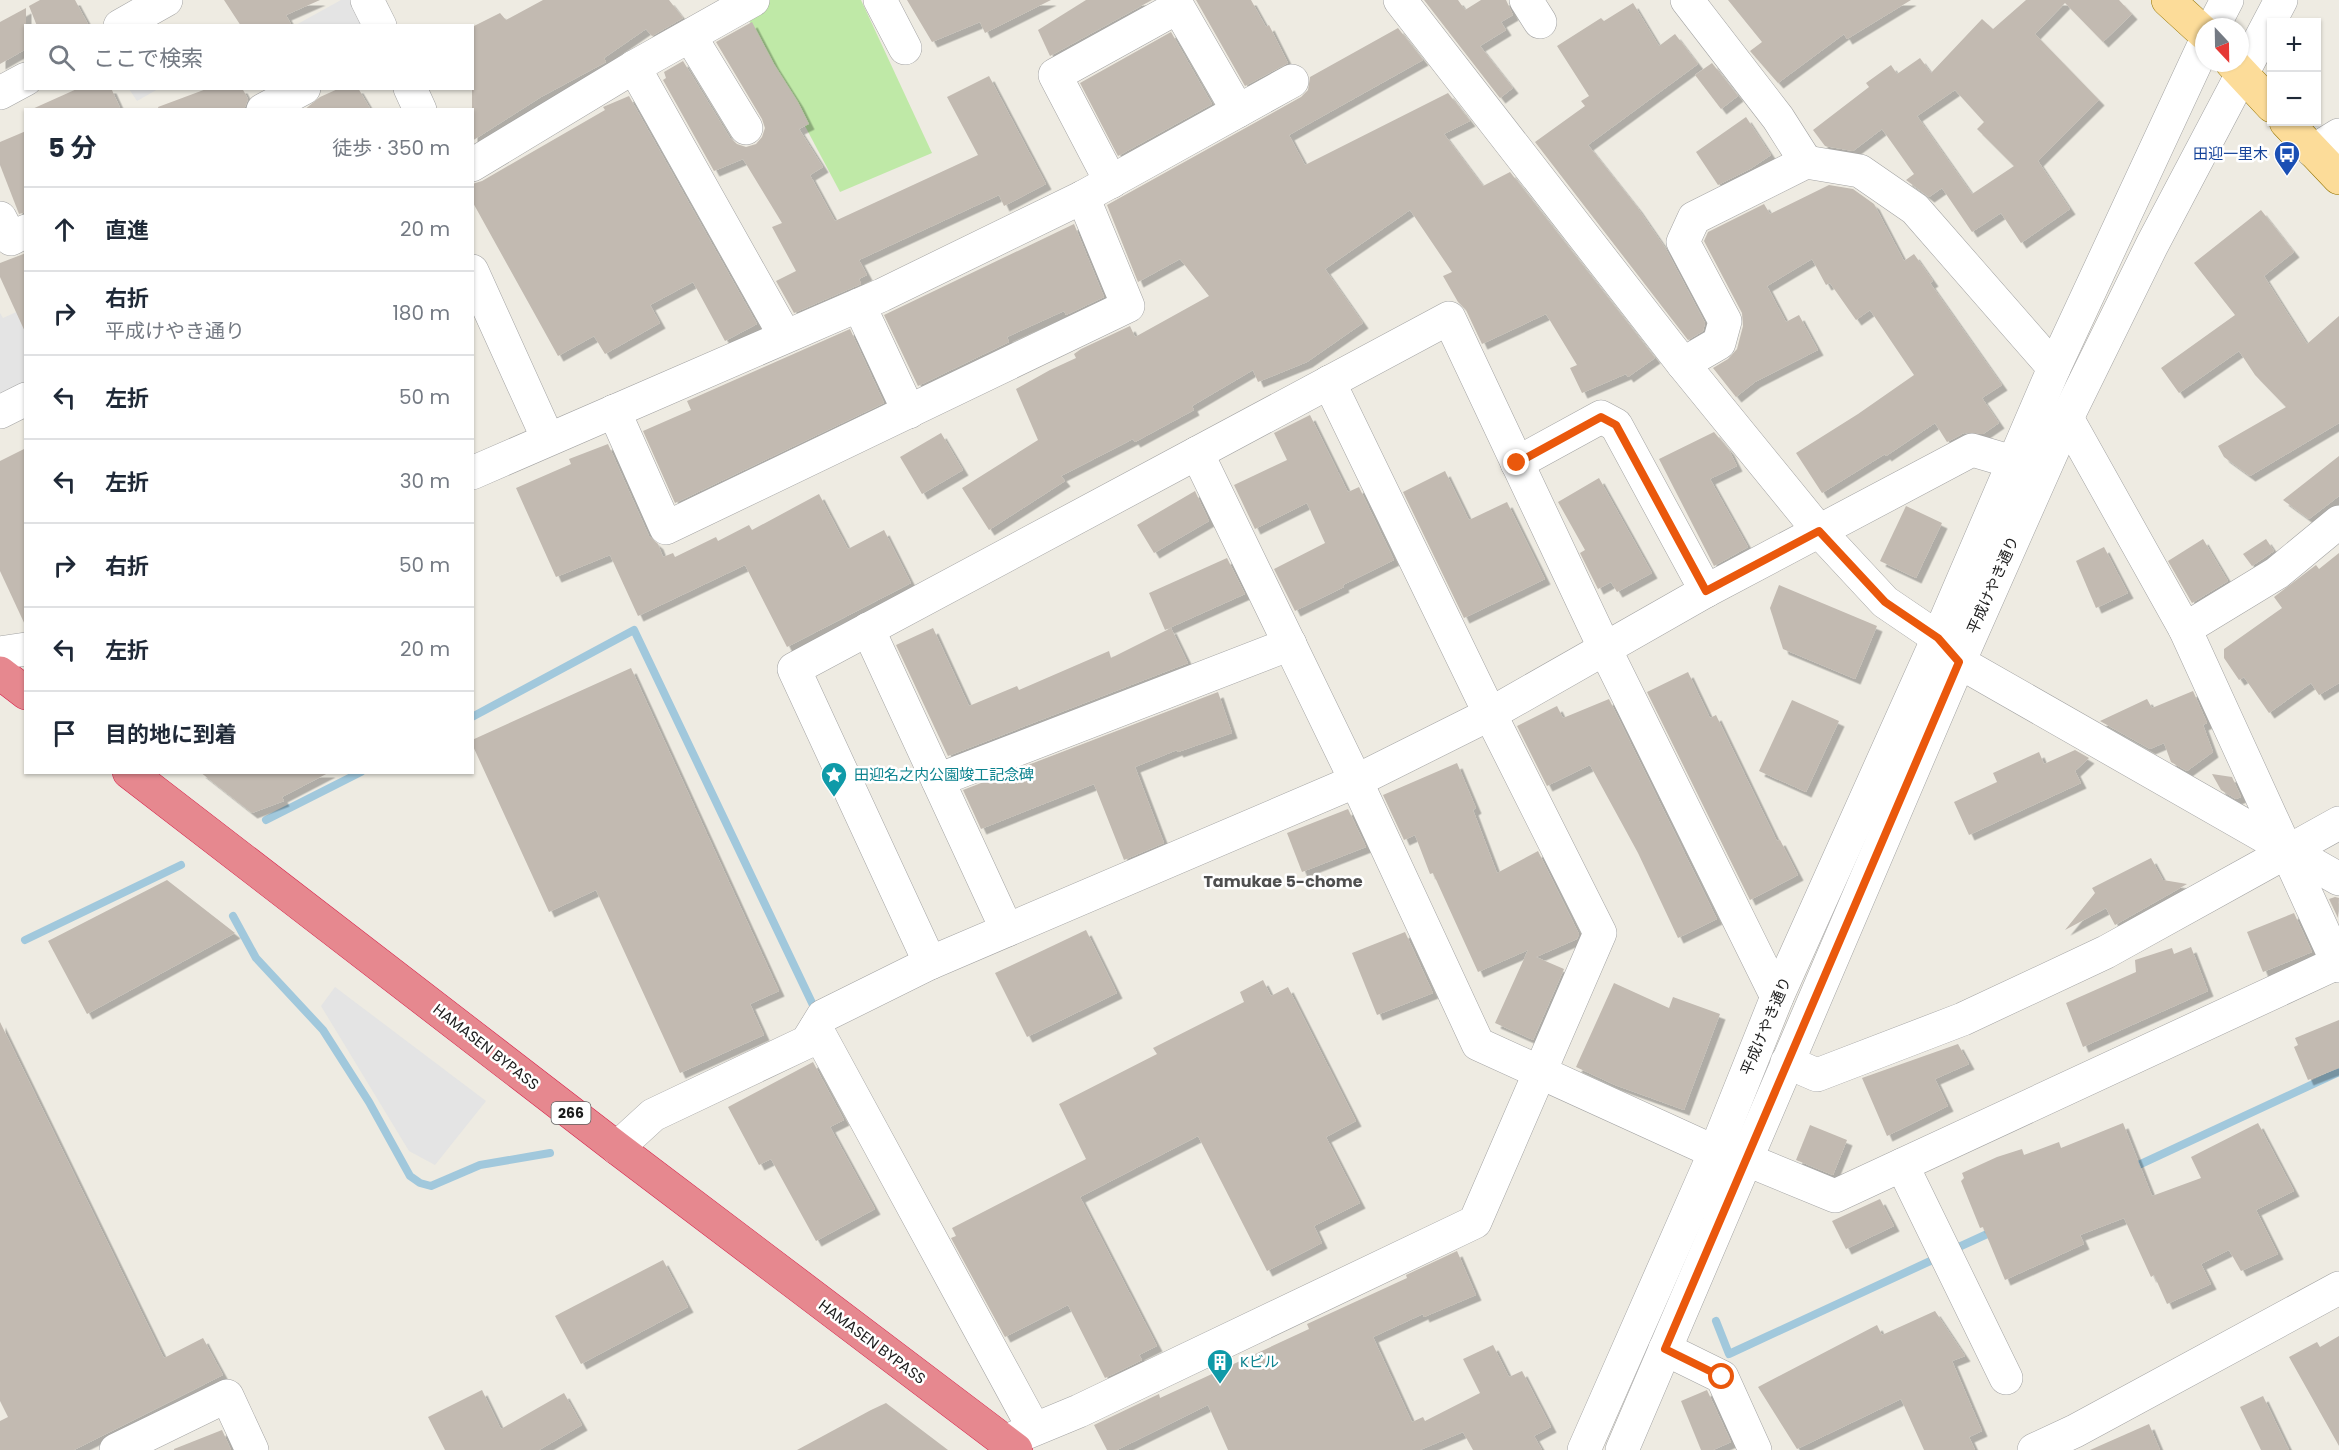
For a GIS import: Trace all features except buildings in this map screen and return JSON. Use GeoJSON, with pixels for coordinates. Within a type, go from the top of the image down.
{"type":"FeatureCollection","features":[{"type":"Feature","properties":{"kind":"highway"},"geometry":{"type":"LineString","coordinates":[[0,673],[24,691]]}},
{"type":"Feature","properties":{"kind":"highway","name":"HAMASEN BYPASS"},"geometry":{"type":"LineString","coordinates":[[132,774],[617,1148],[1018,1440]]}},
{"type":"Feature","properties":{"kind":"main road"},"geometry":{"type":"LineString","coordinates":[[2168,0],[2195,25]]}},
{"type":"Feature","properties":{"kind":"main road"},"geometry":{"type":"LineString","coordinates":[[2240,72],[2267,102]]}},
{"type":"Feature","properties":{"kind":"main road"},"geometry":{"type":"LineString","coordinates":[[2294,126],[2326,143],[2339,178]]}},
{"type":"Feature","properties":{"kind":"street"},"geometry":{"type":"LineString","coordinates":[[124,24],[166,0]]}},
{"type":"Feature","properties":{"kind":"street"},"geometry":{"type":"LineString","coordinates":[[367,0],[379,24]]}},
{"type":"Feature","properties":{"kind":"street"},"geometry":{"type":"LineString","coordinates":[[474,164],[634,67],[753,0]]}},
{"type":"Feature","properties":{"kind":"street"},"geometry":{"type":"LineString","coordinates":[[880,0],[905,48]]}},
{"type":"Feature","properties":{"kind":"street"},"geometry":{"type":"LineString","coordinates":[[1400,0],[1683,364],[1819,531],[1885,602],[1948,650],[2339,879]]}},
{"type":"Feature","properties":{"kind":"street"},"geometry":{"type":"LineString","coordinates":[[1687,0],[1778,118],[1806,162]]}},
{"type":"Feature","properties":{"kind":"street"},"geometry":{"type":"LineString","coordinates":[[2218,18],[2227,0]]}},
{"type":"Feature","properties":{"kind":"street","name":"平成けやき通り"},"geometry":{"type":"LineString","coordinates":[[2249,48],[2281,0]]}},
{"type":"Feature","properties":{"kind":"street"},"geometry":{"type":"LineString","coordinates":[[1111,182],[1055,75],[1178,7],[1238,111]]}},
{"type":"Feature","properties":{"kind":"street"},"geometry":{"type":"LineString","coordinates":[[690,36],[746,129]]}},
{"type":"Feature","properties":{"kind":"street","name":"平成けやき通り"},"geometry":{"type":"LineString","coordinates":[[1584,1450],[1730,1155],[1787,1062],[1948,650],[2013,462],[2054,368],[2195,64]]}},
{"type":"Feature","properties":{"kind":"street"},"geometry":{"type":"LineString","coordinates":[[634,67],[785,336]]}},
{"type":"Feature","properties":{"kind":"street","name":"平成けやき通り"},"geometry":{"type":"LineString","coordinates":[[1622,1450],[1665,1349],[1730,1155],[1777,997],[1948,650],[2067,418],[2234,72]]}},
{"type":"Feature","properties":{"kind":"street"},"geometry":{"type":"LineString","coordinates":[[0,93],[24,79]]}},
{"type":"Feature","properties":{"kind":"street"},"geometry":{"type":"LineString","coordinates":[[474,472],[859,305],[1083,197],[1292,81]]}},
{"type":"Feature","properties":{"kind":"street"},"geometry":{"type":"LineString","coordinates":[[267,108],[300,90]]}},
{"type":"Feature","properties":{"kind":"street"},"geometry":{"type":"LineString","coordinates":[[411,90],[419,108]]}},
{"type":"Feature","properties":{"kind":"street"},"geometry":{"type":"LineString","coordinates":[[1683,364],[1719,343],[1725,321],[1683,242],[1694,218],[1806,162],[1860,171],[1915,209],[2054,368]]}},
{"type":"Feature","properties":{"kind":"street"},"geometry":{"type":"LineString","coordinates":[[614,411],[666,528],[1128,306],[1083,197]]}},
{"type":"Feature","properties":{"kind":"street"},"geometry":{"type":"LineString","coordinates":[[0,218],[11,238],[24,232]]}},
{"type":"Feature","properties":{"kind":"street"},"geometry":{"type":"LineString","coordinates":[[474,275],[548,439]]}},
{"type":"Feature","properties":{"kind":"street"},"geometry":{"type":"LineString","coordinates":[[859,305],[909,412]]}},
{"type":"Feature","properties":{"kind":"street"},"geometry":{"type":"LineString","coordinates":[[930,963],[794,669],[1449,318],[1605,649],[1777,997]]}},
{"type":"Feature","properties":{"kind":"street"},"geometry":{"type":"LineString","coordinates":[[816,1028],[1018,1440],[1474,1222],[1600,933],[1490,714],[1329,382]]}},
{"type":"Feature","properties":{"kind":"street"},"geometry":{"type":"LineString","coordinates":[[0,412],[24,400]]}},
{"type":"Feature","properties":{"kind":"street"},"geometry":{"type":"LineString","coordinates":[[1517,463],[1601,417],[1616,425],[1706,591]]}},
{"type":"Feature","properties":{"kind":"street"},"geometry":{"type":"LineString","coordinates":[[1197,453],[1356,781],[1478,1044],[1539,1073],[1730,1155],[1835,1196],[2338,964],[2185,629],[2067,418]]}},
{"type":"Feature","properties":{"kind":"street"},"geometry":{"type":"LineString","coordinates":[[617,1148],[653,1115],[807,1042],[823,1016],[930,963],[1356,781],[1490,714],[1706,591],[1972,450],[2013,462]]}},
{"type":"Feature","properties":{"kind":"street"},"geometry":{"type":"LineString","coordinates":[[2185,629],[2277,573],[2339,522]]}},
{"type":"Feature","properties":{"kind":"street"},"geometry":{"type":"LineString","coordinates":[[868,629],[1007,930]]}},
{"type":"Feature","properties":{"kind":"street"},"geometry":{"type":"LineString","coordinates":[[938,780],[1290,644]]}},
{"type":"Feature","properties":{"kind":"street"},"geometry":{"type":"LineString","coordinates":[[0,653],[24,649]]}},
{"type":"Feature","properties":{"kind":"street"},"geometry":{"type":"LineString","coordinates":[[1787,1062],[1817,1075],[1963,1019],[2106,952],[2339,823]]}},
{"type":"Feature","properties":{"kind":"street"},"geometry":{"type":"LineString","coordinates":[[1902,1165],[2006,1378]]}},
{"type":"Feature","properties":{"kind":"street"},"geometry":{"type":"LineString","coordinates":[[2034,1450],[2075,1431],[2339,1288]]}},
{"type":"Feature","properties":{"kind":"street"},"geometry":{"type":"LineString","coordinates":[[1665,1349],[1722,1377],[1755,1450]]}},
{"type":"Feature","properties":{"kind":"street"},"geometry":{"type":"LineString","coordinates":[[116,1450],[227,1396],[252,1450]]}},
{"type":"Feature","properties":{"kind":"green space"},"geometry":{"type":"Polygon","coordinates":[[[768,0],[861,0],[932,153],[840,192],[745,13],[768,0]]]}},
{"type":"Feature","properties":{"kind":"shaded area"},"geometry":{"type":"Polygon","coordinates":[[[341,0],[352,0],[363,24],[298,24],[341,0]]]}},
{"type":"Feature","properties":{"kind":"shaded area"},"geometry":{"type":"Polygon","coordinates":[[[130,90],[156,90],[137,101],[130,90]]]}},
{"type":"Feature","properties":{"kind":"shaded area"},"geometry":{"type":"Polygon","coordinates":[[[24,308],[24,390],[0,402],[0,313],[3,318],[24,308]]]}},
{"type":"Feature","properties":{"kind":"shaded area"},"geometry":{"type":"Polygon","coordinates":[[[335,987],[486,1101],[435,1165],[409,1151],[321,1006],[335,987]]]}},
{"type":"Feature","properties":{"kind":"waterway"},"geometry":{"type":"LineString","coordinates":[[474,716],[634,630],[813,1005]]}},
{"type":"Feature","properties":{"kind":"waterway"},"geometry":{"type":"LineString","coordinates":[[266,820],[357,774]]}},
{"type":"Feature","properties":{"kind":"waterway"},"geometry":{"type":"LineString","coordinates":[[25,940],[181,865]]}},
{"type":"Feature","properties":{"kind":"waterway"},"geometry":{"type":"LineString","coordinates":[[233,916],[256,958],[323,1030],[369,1102],[410,1176],[420,1183],[431,1186],[480,1165],[550,1153]]}},
{"type":"Feature","properties":{"kind":"waterway"},"geometry":{"type":"LineString","coordinates":[[2130,1169],[2339,1072]]}},
{"type":"Feature","properties":{"kind":"waterway"},"geometry":{"type":"LineString","coordinates":[[1950,1251],[1996,1230]]}},
{"type":"Feature","properties":{"kind":"waterway"},"geometry":{"type":"LineString","coordinates":[[1716,1321],[1729,1354],[1939,1257]]}},
{"type":"Feature","properties":{"kind":"place","name":"田迎一里木"},"geometry":{"type":"Point","coordinates":[2287,177]}},
{"type":"Feature","properties":{"kind":"place","name":"田迎名之内公園竣工記念碑"},"geometry":{"type":"Point","coordinates":[834,798]}},
{"type":"Feature","properties":{"kind":"place","name":"Kビル"},"geometry":{"type":"Point","coordinates":[1220,1385]}},
{"type":"Feature","properties":{"kind":"district","name":"Tamukae 5-chome"},"geometry":{"type":"Point","coordinates":[1283,881]}},
{"type":"Feature","properties":{"kind":"route"},"geometry":{"type":"LineString","coordinates":[[1517,463],[1601,417],[1616,425],[1706,591],[1819,531],[1885,602],[1938,638],[1959,662],[1665,1349],[1722,1377]]}}]}
